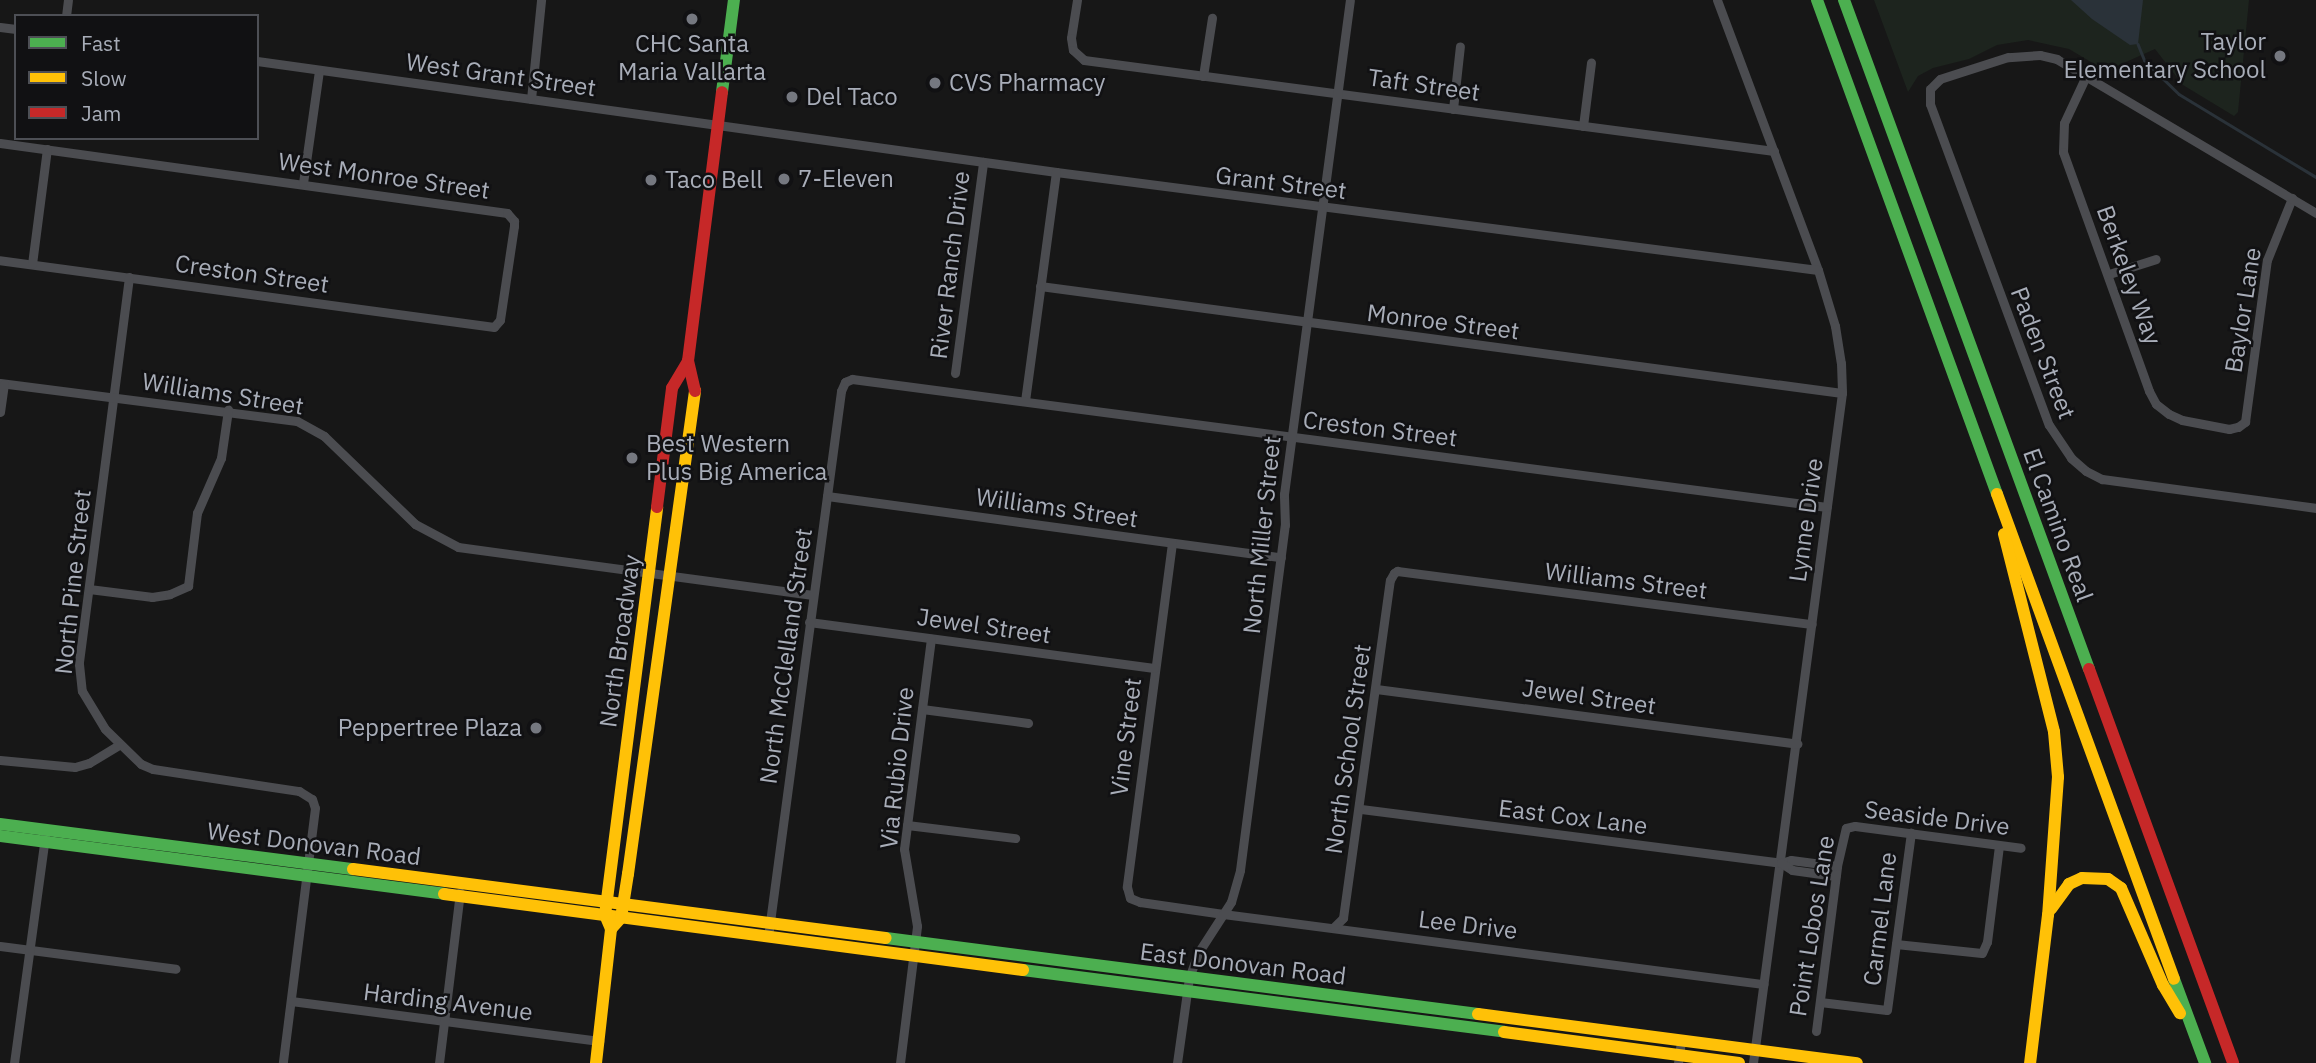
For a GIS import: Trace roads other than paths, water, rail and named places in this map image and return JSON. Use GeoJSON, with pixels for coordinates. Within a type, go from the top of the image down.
{"type":"FeatureCollection","features":[{"type":"Feature","properties":{"kind":"main road","name":"North Broadway"},"geometry":{"type":"LineString","coordinates":[[622,911],[695,393],[688,361],[734,0]]}},
{"type":"Feature","properties":{"kind":"main road","name":"El Camino Real"},"geometry":{"type":"LineString","coordinates":[[1817,0],[2205,1063]]}},
{"type":"Feature","properties":{"kind":"main road","name":"El Camino Real"},"geometry":{"type":"LineString","coordinates":[[1844,0],[2233,1063]]}},
{"type":"Feature","properties":{"kind":"main road","name":"North Broadway"},"geometry":{"type":"LineString","coordinates":[[605,909],[672,388],[688,361]]}},
{"type":"Feature","properties":{"kind":"main road"},"geometry":{"type":"LineString","coordinates":[[1999,501],[2006,551],[2054,732],[2058,811],[2030,1063]]}},
{"type":"Feature","properties":{"kind":"main road","name":"West Donovan Road"},"geometry":{"type":"LineString","coordinates":[[0,824],[45,836]]}},
{"type":"Feature","properties":{"kind":"main road","name":"West Donovan Road"},"geometry":{"type":"LineString","coordinates":[[0,836],[45,836],[622,911]]}},
{"type":"Feature","properties":{"kind":"main road"},"geometry":{"type":"LineString","coordinates":[[2048,915],[2069,884],[2082,878],[2108,879],[2121,888],[2163,985],[2198,1045]]}},
{"type":"Feature","properties":{"kind":"main road"},"geometry":{"type":"LineString","coordinates":[[596,1063],[611,929],[605,909]]}},
{"type":"Feature","properties":{"kind":"main road"},"geometry":{"type":"LineString","coordinates":[[611,929],[622,911]]}},
{"type":"Feature","properties":{"kind":"main road","name":"East Donovan Road"},"geometry":{"type":"LineString","coordinates":[[622,911],[1188,985],[1681,1042],[1753,1057],[1857,1063]]}},
{"type":"Feature","properties":{"kind":"main road","name":"East Donovan Road"},"geometry":{"type":"LineString","coordinates":[[1188,985],[1678,1060],[1739,1063]]}},
{"type":"Feature","properties":{"kind":"street"},"geometry":{"type":"LineString","coordinates":[[531,99],[543,10],[541,0]]}},
{"type":"Feature","properties":{"kind":"street","name":"Taft Street"},"geometry":{"type":"LineString","coordinates":[[1077,0],[1071,38],[1073,50],[1084,60],[1774,151]]}},
{"type":"Feature","properties":{"kind":"street","name":"North Miller Street"},"geometry":{"type":"LineString","coordinates":[[1177,1063],[1188,985],[1198,953],[1231,902],[1240,870],[1285,526],[1284,494],[1291,437],[1350,0]]}},
{"type":"Feature","properties":{"kind":"street","name":"Lynne Drive"},"geometry":{"type":"LineString","coordinates":[[1717,0],[1818,270],[1835,326],[1842,394],[1753,1057]]}},
{"type":"Feature","properties":{"kind":"street"},"geometry":{"type":"LineString","coordinates":[[1203,76],[1212,18]]}},
{"type":"Feature","properties":{"kind":"street"},"geometry":{"type":"LineString","coordinates":[[1453,109],[1460,46]]}},
{"type":"Feature","properties":{"kind":"street","name":"Paden Street"},"geometry":{"type":"LineString","coordinates":[[2086,76],[2057,59],[2025,54],[1935,82],[1930,89],[1930,104],[2058,443],[2086,471],[2102,479],[2316,508]]}},
{"type":"Feature","properties":{"kind":"street","name":"West Grant Street"},"geometry":{"type":"LineString","coordinates":[[259,61],[740,127]]}},
{"type":"Feature","properties":{"kind":"street"},"geometry":{"type":"LineString","coordinates":[[1583,126],[1591,63]]}},
{"type":"Feature","properties":{"kind":"street"},"geometry":{"type":"LineString","coordinates":[[303,183],[318,70]]}},
{"type":"Feature","properties":{"kind":"street"},"geometry":{"type":"LineString","coordinates":[[2086,76],[2316,213]]}},
{"type":"Feature","properties":{"kind":"street","name":"Berkeley Way"},"geometry":{"type":"LineString","coordinates":[[2086,76],[2067,113],[2062,141],[2149,391],[2156,404],[2182,421],[2238,428]]}},
{"type":"Feature","properties":{"kind":"street","name":"Grant Street"},"geometry":{"type":"LineString","coordinates":[[740,127],[1056,173],[1818,270]]}},
{"type":"Feature","properties":{"kind":"street","name":"West Monroe Street"},"geometry":{"type":"LineString","coordinates":[[0,142],[303,183],[511,216],[514,226],[498,324]]}},
{"type":"Feature","properties":{"kind":"street"},"geometry":{"type":"LineString","coordinates":[[32,264],[47,149]]}},
{"type":"Feature","properties":{"kind":"street","name":"River Ranch Drive"},"geometry":{"type":"LineString","coordinates":[[955,373],[983,162]]}},
{"type":"Feature","properties":{"kind":"street"},"geometry":{"type":"LineString","coordinates":[[1025,401],[1056,173]]}},
{"type":"Feature","properties":{"kind":"street","name":"Baylor Lane"},"geometry":{"type":"LineString","coordinates":[[2238,428],[2245,422],[2247,414],[2267,260],[2292,198]]}},
{"type":"Feature","properties":{"kind":"street"},"geometry":{"type":"LineString","coordinates":[[2109,274],[2157,259]]}},
{"type":"Feature","properties":{"kind":"street","name":"Creston Street"},"geometry":{"type":"LineString","coordinates":[[0,260],[494,327],[498,324]]}},
{"type":"Feature","properties":{"kind":"street","name":"North Pine Street"},"geometry":{"type":"LineString","coordinates":[[129,277],[79,664],[82,691],[105,729],[119,745],[134,759],[153,769],[308,795],[315,808],[283,1063]]}},
{"type":"Feature","properties":{"kind":"street","name":"Monroe Street"},"geometry":{"type":"LineString","coordinates":[[1041,286],[1307,324],[1842,394]]}},
{"type":"Feature","properties":{"kind":"street","name":"Creston Street"},"geometry":{"type":"LineString","coordinates":[[845,382],[856,379],[1827,507]]}},
{"type":"Feature","properties":{"kind":"street","name":"North McClelland Street"},"geometry":{"type":"LineString","coordinates":[[769,930],[841,391],[845,382]]}},
{"type":"Feature","properties":{"kind":"street"},"geometry":{"type":"LineString","coordinates":[[0,412],[2,384]]}},
{"type":"Feature","properties":{"kind":"street","name":"Williams Street"},"geometry":{"type":"LineString","coordinates":[[2,384],[229,410],[298,421],[312,427],[415,524],[451,545],[484,552],[813,595]]}},
{"type":"Feature","properties":{"kind":"street"},"geometry":{"type":"LineString","coordinates":[[89,589],[152,597],[170,594],[188,586],[197,513],[221,458],[229,410]]}},
{"type":"Feature","properties":{"kind":"street","name":"Williams Street"},"geometry":{"type":"LineString","coordinates":[[827,496],[1281,557]]}},
{"type":"Feature","properties":{"kind":"street","name":"Vine Street"},"geometry":{"type":"LineString","coordinates":[[1167,906],[1130,898],[1127,887],[1172,543]]}},
{"type":"Feature","properties":{"kind":"street","name":"Williams Street"},"geometry":{"type":"LineString","coordinates":[[1394,573],[1398,571],[1812,624]]}},
{"type":"Feature","properties":{"kind":"street","name":"North School Street"},"geometry":{"type":"LineString","coordinates":[[1334,927],[1343,918],[1361,809],[1390,580],[1394,573]]}},
{"type":"Feature","properties":{"kind":"street","name":"Jewel Street"},"geometry":{"type":"LineString","coordinates":[[809,622],[1154,668]]}},
{"type":"Feature","properties":{"kind":"street","name":"Via Rubio Drive"},"geometry":{"type":"LineString","coordinates":[[914,949],[917,926],[904,849],[931,639]]}},
{"type":"Feature","properties":{"kind":"street","name":"Jewel Street"},"geometry":{"type":"LineString","coordinates":[[1376,689],[1797,744]]}},
{"type":"Feature","properties":{"kind":"street"},"geometry":{"type":"LineString","coordinates":[[922,709],[1028,723]]}},
{"type":"Feature","properties":{"kind":"street"},"geometry":{"type":"LineString","coordinates":[[0,760],[75,767],[89,763],[119,745]]}},
{"type":"Feature","properties":{"kind":"street","name":"East Cox Lane"},"geometry":{"type":"LineString","coordinates":[[1361,809],[1781,863],[1791,860],[1838,866]]}},
{"type":"Feature","properties":{"kind":"street"},"geometry":{"type":"LineString","coordinates":[[907,825],[1015,838]]}},
{"type":"Feature","properties":{"kind":"street","name":"Seaside Drive"},"geometry":{"type":"LineString","coordinates":[[1847,827],[2021,848]]}},
{"type":"Feature","properties":{"kind":"street","name":"Point Lobos Lane"},"geometry":{"type":"LineString","coordinates":[[1816,1031],[1842,833],[1847,827]]}},
{"type":"Feature","properties":{"kind":"street","name":"Carmel Lane"},"geometry":{"type":"LineString","coordinates":[[1820,1002],[1888,1010],[1910,833]]}},
{"type":"Feature","properties":{"kind":"street"},"geometry":{"type":"LineString","coordinates":[[15,1063],[45,836]]}},
{"type":"Feature","properties":{"kind":"street"},"geometry":{"type":"LineString","coordinates":[[1896,944],[1982,953],[1987,942],[1999,846]]}},
{"type":"Feature","properties":{"kind":"street","name":"East Cox Lane"},"geometry":{"type":"LineString","coordinates":[[1781,863],[1792,870],[1836,876]]}},
{"type":"Feature","properties":{"kind":"street"},"geometry":{"type":"LineString","coordinates":[[439,1063],[461,890]]}},
{"type":"Feature","properties":{"kind":"street","name":"Lee Drive"},"geometry":{"type":"LineString","coordinates":[[1167,906],[1763,984]]}},
{"type":"Feature","properties":{"kind":"street"},"geometry":{"type":"LineString","coordinates":[[0,946],[176,969]]}},
{"type":"Feature","properties":{"kind":"street"},"geometry":{"type":"LineString","coordinates":[[900,1063],[914,949]]}},
{"type":"Feature","properties":{"kind":"street","name":"Harding Avenue"},"geometry":{"type":"LineString","coordinates":[[291,1001],[599,1041]]}},
{"type":"Feature","properties":{"kind":"street"},"geometry":{"type":"LineString","coordinates":[[1678,1060],[1681,1042]]}},
{"type":"Feature","properties":{"kind":"waterway"},"geometry":{"type":"LineString","coordinates":[[2138,44],[2145,61],[2179,94],[2316,177]]}},
{"type":"Feature","properties":{"kind":"place","name":"CHC Santa Maria Vallarta"},"geometry":{"type":"Point","coordinates":[692,19]}},
{"type":"Feature","properties":{"kind":"place","name":"Taylor Elementary School"},"geometry":{"type":"Point","coordinates":[2280,56]}},
{"type":"Feature","properties":{"kind":"place","name":"CVS Pharmacy"},"geometry":{"type":"Point","coordinates":[935,83]}},
{"type":"Feature","properties":{"kind":"place","name":"Del Taco"},"geometry":{"type":"Point","coordinates":[792,97]}},
{"type":"Feature","properties":{"kind":"place","name":"7-Eleven"},"geometry":{"type":"Point","coordinates":[784,179]}},
{"type":"Feature","properties":{"kind":"place","name":"Taco Bell"},"geometry":{"type":"Point","coordinates":[651,180]}},
{"type":"Feature","properties":{"kind":"place","name":"Best Western Plus Big America"},"geometry":{"type":"Point","coordinates":[632,458]}},
{"type":"Feature","properties":{"kind":"place","name":"Peppertree Plaza"},"geometry":{"type":"Point","coordinates":[536,728]}}]}
